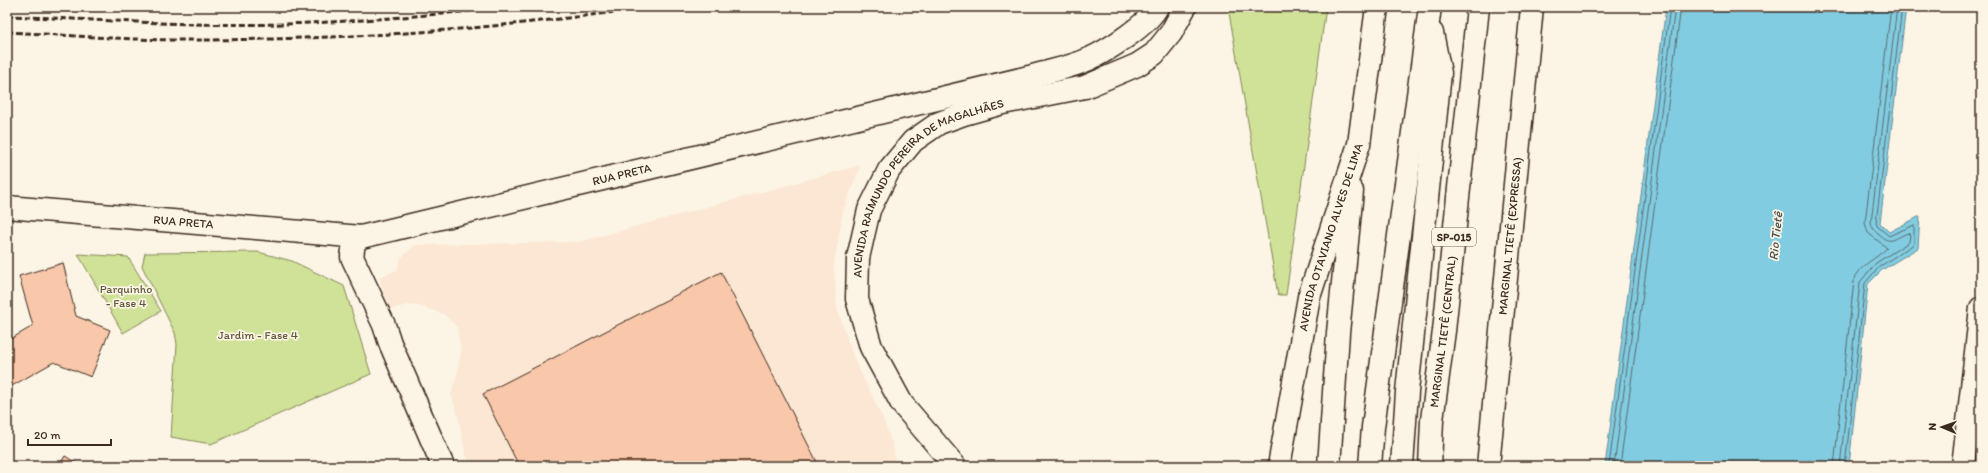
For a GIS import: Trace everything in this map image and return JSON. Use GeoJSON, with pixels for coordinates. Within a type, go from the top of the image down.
{"type":"FeatureCollection","features":[{"type":"Feature","properties":{"kind":"main road","name":"AVENIDA RAIMUNDO PEREIRA DE MAGALHÃES"},"geometry":{"type":"LineString","coordinates":[[899,109],[1029,77],[1088,59],[1123,39],[1154,14],[1157,7]]}},
{"type":"Feature","properties":{"kind":"main road","name":"AVENIDA RAIMUNDO PEREIRA DE MAGALHÃES"},"geometry":{"type":"LineString","coordinates":[[955,466],[902,404],[871,347],[858,299],[858,258],[869,210],[889,170],[913,141],[939,123],[1002,103],[1085,88],[1137,65],[1154,54],[1171,33],[1185,7]]}},
{"type":"Feature","properties":{"kind":"main road","name":"AVENIDA OTAVIANO ALVES DE LIMA"},"geometry":{"type":"LineString","coordinates":[[1279,466],[1309,297],[1359,144],[1377,7]]}},
{"type":"Feature","properties":{"kind":"main road","name":"MARGINAL TIETÊ (CENTRAL)"},"geometry":{"type":"LineString","coordinates":[[1430,466],[1432,420],[1444,331],[1478,7]]}},
{"type":"Feature","properties":{"kind":"main road","name":"MARGINAL TIETÊ (EXPRESSA)"},"geometry":{"type":"LineString","coordinates":[[1488,466],[1532,7]]}},
{"type":"Feature","properties":{"kind":"main road"},"geometry":{"type":"LineString","coordinates":[[1370,466],[1373,427],[1429,11]]}},
{"type":"Feature","properties":{"kind":"main road"},"geometry":{"type":"LineString","coordinates":[[1402,466],[1406,392],[1440,73],[1429,11]]}},
{"type":"Feature","properties":{"kind":"main road"},"geometry":{"type":"LineString","coordinates":[[899,109],[915,123],[916,132],[913,141]]}},
{"type":"Feature","properties":{"kind":"main road","name":"RUA PRETA"},"geometry":{"type":"LineString","coordinates":[[7,207],[361,236],[899,109]]}},
{"type":"Feature","properties":{"kind":"main road"},"geometry":{"type":"LineString","coordinates":[[1329,466],[1338,333],[1352,189],[1359,144]]}},
{"type":"Feature","properties":{"kind":"main road","name":"RUA PRETA"},"geometry":{"type":"LineString","coordinates":[[314,233],[340,246],[352,257],[381,318],[390,343],[443,466]]}},
{"type":"Feature","properties":{"kind":"main road"},"geometry":{"type":"LineString","coordinates":[[352,257],[354,242],[361,236]]}},
{"type":"Feature","properties":{"kind":"main road"},"geometry":{"type":"LineString","coordinates":[[1963,466],[1981,308]]}},
{"type":"Feature","properties":{"kind":"shaded area"},"geometry":{"type":"Polygon","coordinates":[[[861,165],[843,211],[834,265],[837,308],[855,361],[882,416],[893,447],[896,466],[471,466],[465,453],[459,420],[451,394],[458,370],[461,351],[457,327],[445,315],[420,306],[406,305],[389,310],[379,277],[397,270],[401,258],[415,245],[579,242],[861,165]]]}},
{"type":"Feature","properties":{"kind":"green space"},"geometry":{"type":"Polygon","coordinates":[[[1228,7],[1326,7],[1286,295],[1278,295],[1228,7]]]}},
{"type":"Feature","properties":{"kind":"green space","name":"Jardim - Fase 4"},"geometry":{"type":"Polygon","coordinates":[[[258,252],[292,261],[344,286],[371,374],[211,444],[171,437],[177,344],[175,333],[142,266],[145,253],[258,252]]]}},
{"type":"Feature","properties":{"kind":"green space","name":"Parquinho - Fase 4"},"geometry":{"type":"Polygon","coordinates":[[[78,254],[128,257],[161,311],[123,333],[78,254]]]}},
{"type":"Feature","properties":{"kind":"water","name":"Rio Tietê"},"geometry":{"type":"Polygon","coordinates":[[[1666,7],[1906,7],[1880,223],[1889,232],[1920,216],[1918,248],[1882,270],[1868,284],[1849,466],[1605,466],[1666,7]]]}},
{"type":"Feature","properties":{"kind":"building"},"geometry":{"type":"Polygon","coordinates":[[[63,263],[76,316],[110,330],[91,377],[54,362],[10,387],[7,383],[7,341],[33,326],[19,276],[63,263]]]}},
{"type":"Feature","properties":{"kind":"building"},"geometry":{"type":"Polygon","coordinates":[[[721,272],[819,466],[519,466],[483,394],[721,272]]]}},
{"type":"Feature","properties":{"kind":"building"},"geometry":{"type":"Polygon","coordinates":[[[65,456],[81,466],[59,466],[65,456]]]}},
{"type":"Feature","properties":{"kind":"railway"},"geometry":{"type":"LineString","coordinates":[[7,16],[234,25],[334,22],[508,7]]}},
{"type":"Feature","properties":{"kind":"railway"},"geometry":{"type":"LineString","coordinates":[[7,32],[163,40],[243,40],[360,36],[476,28],[649,7]]}}]}
